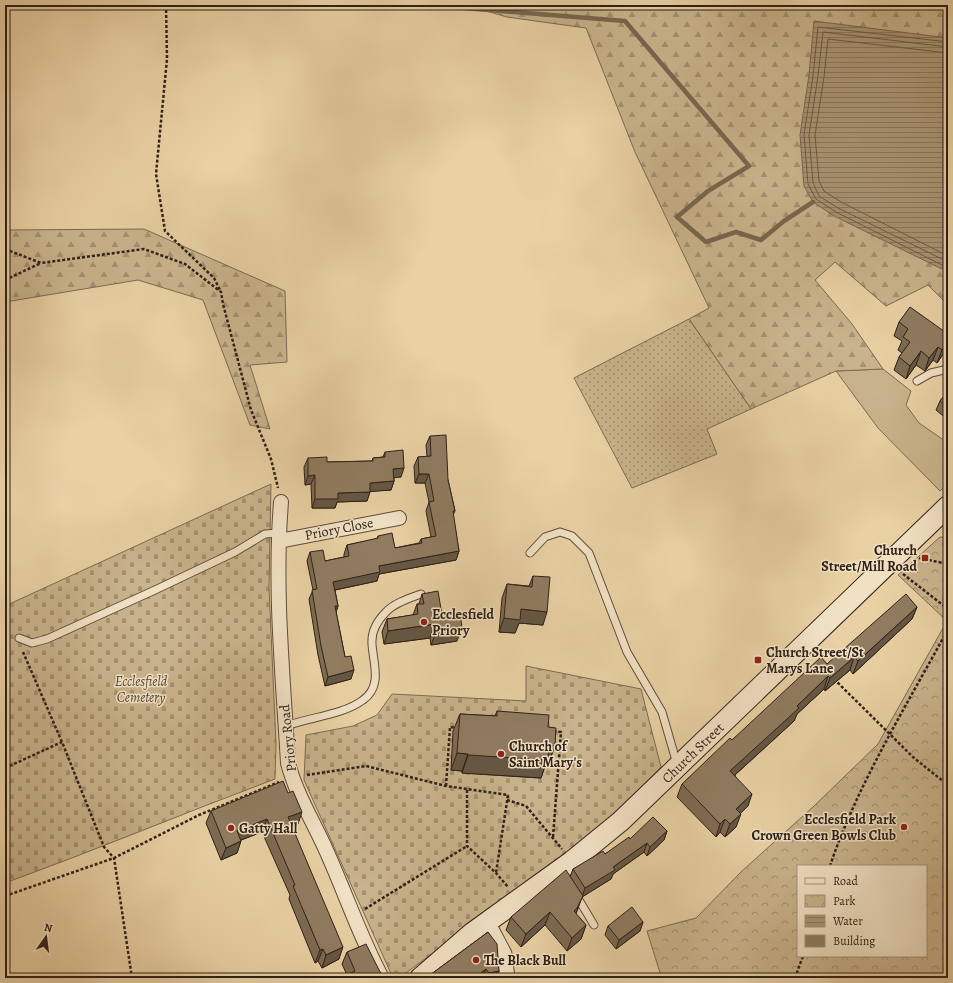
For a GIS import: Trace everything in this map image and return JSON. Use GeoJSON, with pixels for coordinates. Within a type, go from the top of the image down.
{"type":"FeatureCollection","features":[{"type":"Feature","properties":{"kind":"main road","name":"Church Street"},"geometry":{"type":"LineString","coordinates":[[420,978],[449,951],[486,922],[517,899],[564,869],[621,821],[946,511]]}},
{"type":"Feature","properties":{"kind":"street","name":"Priory Road"},"geometry":{"type":"LineString","coordinates":[[281,502],[279,537],[279,626],[288,764],[292,777],[382,978]]}},
{"type":"Feature","properties":{"kind":"street","name":"Priory Close"},"geometry":{"type":"LineString","coordinates":[[279,537],[399,518]]}},
{"type":"Feature","properties":{"kind":"street"},"geometry":{"type":"LineString","coordinates":[[486,922],[503,954],[506,978]]}},
{"type":"Feature","properties":{"kind":"lane"},"geometry":{"type":"LineString","coordinates":[[917,381],[931,373],[948,369]]}},
{"type":"Feature","properties":{"kind":"lane"},"geometry":{"type":"LineString","coordinates":[[530,552],[545,537],[560,532],[572,536],[589,553],[626,652],[662,712],[678,767]]}},
{"type":"Feature","properties":{"kind":"lane"},"geometry":{"type":"LineString","coordinates":[[19,638],[32,643],[47,639],[235,552],[265,534],[279,537]]}},
{"type":"Feature","properties":{"kind":"lane"},"geometry":{"type":"LineString","coordinates":[[286,726],[344,710],[364,700],[374,686],[377,672],[372,642],[376,624],[387,610],[421,594]]}},
{"type":"Feature","properties":{"kind":"lane"},"geometry":{"type":"LineString","coordinates":[[571,888],[594,925]]}},
{"type":"Feature","properties":{"kind":"path"},"geometry":{"type":"LineString","coordinates":[[166,5],[167,59],[156,174],[165,231],[214,278],[221,292],[222,304],[251,410],[271,459],[281,502]]}},
{"type":"Feature","properties":{"kind":"path"},"geometry":{"type":"LineString","coordinates":[[5,249],[41,263]]}},
{"type":"Feature","properties":{"kind":"path"},"geometry":{"type":"LineString","coordinates":[[5,280],[41,263],[144,249],[185,264],[221,292]]}},
{"type":"Feature","properties":{"kind":"path"},"geometry":{"type":"LineString","coordinates":[[894,560],[948,564]]}},
{"type":"Feature","properties":{"kind":"path"},"geometry":{"type":"LineString","coordinates":[[894,560],[948,609]]}},
{"type":"Feature","properties":{"kind":"path"},"geometry":{"type":"LineString","coordinates":[[830,865],[840,838],[890,736],[948,630]]}},
{"type":"Feature","properties":{"kind":"path"},"geometry":{"type":"LineString","coordinates":[[19,638],[21,648],[62,742],[104,847],[114,858],[132,978]]}},
{"type":"Feature","properties":{"kind":"path"},"geometry":{"type":"LineString","coordinates":[[830,675],[890,736],[914,758],[948,785]]}},
{"type":"Feature","properties":{"kind":"path"},"geometry":{"type":"LineString","coordinates":[[446,786],[450,727],[464,728]]}},
{"type":"Feature","properties":{"kind":"path"},"geometry":{"type":"LineString","coordinates":[[546,731],[561,732],[553,837]]}},
{"type":"Feature","properties":{"kind":"path"},"geometry":{"type":"LineString","coordinates":[[5,768],[62,742]]}},
{"type":"Feature","properties":{"kind":"path"},"geometry":{"type":"LineString","coordinates":[[5,896],[114,858],[199,815],[292,777],[366,766],[446,786],[508,795],[496,873]]}},
{"type":"Feature","properties":{"kind":"path"},"geometry":{"type":"LineString","coordinates":[[467,790],[468,846],[496,873],[517,899]]}},
{"type":"Feature","properties":{"kind":"path"},"geometry":{"type":"LineString","coordinates":[[507,800],[526,806],[553,837],[564,869]]}},
{"type":"Feature","properties":{"kind":"path"},"geometry":{"type":"LineString","coordinates":[[354,916],[468,846]]}},
{"type":"Feature","properties":{"kind":"path"},"geometry":{"type":"LineString","coordinates":[[796,978],[803,957]]}},
{"type":"Feature","properties":{"kind":"green space"},"geometry":{"type":"Polygon","coordinates":[[[466,5],[948,5],[948,300],[946,303],[928,285],[886,306],[835,262],[815,280],[852,324],[883,369],[836,371],[751,409],[689,319],[709,308],[635,152],[586,28],[507,17],[466,5]]]}},
{"type":"Feature","properties":{"kind":"green space"},"geometry":{"type":"Polygon","coordinates":[[[144,229],[285,291],[287,362],[250,365],[270,429],[250,425],[203,300],[138,280],[5,302],[5,230],[144,229]]]}},
{"type":"Feature","properties":{"kind":"green space"},"geometry":{"type":"Polygon","coordinates":[[[689,319],[751,409],[707,429],[717,454],[632,488],[574,378],[689,319]]]}},
{"type":"Feature","properties":{"kind":"green space"},"geometry":{"type":"Polygon","coordinates":[[[883,369],[911,391],[906,405],[919,423],[948,443],[948,484],[940,491],[878,428],[836,371],[883,369]]]}},
{"type":"Feature","properties":{"kind":"green space","name":"Ecclesfield Cemetery"},"geometry":{"type":"Polygon","coordinates":[[[271,484],[269,587],[276,744],[275,779],[5,883],[5,606],[271,484]]]}},
{"type":"Feature","properties":{"kind":"green space"},"geometry":{"type":"Polygon","coordinates":[[[940,537],[948,538],[948,978],[651,978],[661,976],[647,931],[696,918],[742,871],[813,807],[878,744],[947,621],[898,575],[940,537]]]}},
{"type":"Feature","properties":{"kind":"green space"},"geometry":{"type":"Polygon","coordinates":[[[526,666],[641,689],[661,767],[600,830],[399,978],[393,978],[304,780],[306,735],[353,726],[377,715],[392,694],[526,701],[526,666]]]}},
{"type":"Feature","properties":{"kind":"water"},"geometry":{"type":"Polygon","coordinates":[[[814,21],[948,38],[948,272],[834,216],[813,202],[804,186],[800,135],[809,75],[814,21]]]}},
{"type":"Feature","properties":{"kind":"building"},"geometry":{"type":"Polygon","coordinates":[[[910,307],[948,334],[948,341],[942,350],[938,347],[929,358],[921,351],[910,366],[899,357],[910,342],[903,337],[908,329],[899,322],[910,307]]]}},
{"type":"Feature","properties":{"kind":"building"},"geometry":{"type":"Polygon","coordinates":[[[948,391],[948,408],[940,401],[948,391]]]}},
{"type":"Feature","properties":{"kind":"building"},"geometry":{"type":"Polygon","coordinates":[[[446,435],[448,480],[455,511],[453,511],[459,551],[379,566],[380,572],[333,582],[338,606],[335,606],[345,657],[351,656],[354,670],[328,677],[321,646],[312,590],[317,589],[310,552],[323,550],[325,561],[349,556],[347,545],[378,538],[378,536],[392,533],[395,548],[422,543],[421,539],[436,536],[429,502],[434,501],[429,474],[419,474],[418,457],[431,456],[430,436],[446,435]]]}},
{"type":"Feature","properties":{"kind":"building"},"geometry":{"type":"Polygon","coordinates":[[[403,450],[404,468],[393,469],[394,481],[370,483],[370,492],[338,493],[338,499],[315,499],[315,475],[308,476],[308,458],[327,457],[327,462],[373,461],[373,458],[385,457],[385,452],[403,450]]]}},
{"type":"Feature","properties":{"kind":"building"},"geometry":{"type":"Polygon","coordinates":[[[533,576],[550,577],[547,612],[521,609],[520,620],[504,618],[507,584],[532,587],[533,576]]]}},
{"type":"Feature","properties":{"kind":"building"},"geometry":{"type":"Polygon","coordinates":[[[438,591],[442,615],[460,613],[462,628],[436,632],[435,624],[388,631],[387,619],[418,614],[417,604],[424,604],[422,594],[438,591]]]}},
{"type":"Feature","properties":{"kind":"building"},"geometry":{"type":"Polygon","coordinates":[[[906,594],[917,607],[858,661],[854,657],[830,678],[828,676],[797,706],[799,708],[730,771],[752,794],[736,809],[741,814],[730,824],[725,819],[720,824],[682,784],[730,738],[732,740],[821,657],[827,664],[906,594]]]}},
{"type":"Feature","properties":{"kind":"building"},"geometry":{"type":"Polygon","coordinates":[[[497,711],[549,715],[548,727],[556,728],[555,746],[549,745],[548,760],[457,753],[460,714],[497,716],[497,711]]]}},
{"type":"Feature","properties":{"kind":"building"},"geometry":{"type":"Polygon","coordinates":[[[283,781],[288,793],[293,791],[302,812],[288,817],[343,947],[326,955],[323,949],[320,950],[293,886],[295,885],[267,819],[237,831],[241,841],[226,848],[211,811],[283,781]]]}},
{"type":"Feature","properties":{"kind":"building"},"geometry":{"type":"Polygon","coordinates":[[[653,817],[667,831],[650,847],[647,843],[613,867],[615,870],[585,888],[573,869],[603,851],[605,854],[629,837],[630,839],[653,817]]]}},
{"type":"Feature","properties":{"kind":"building"},"geometry":{"type":"Polygon","coordinates":[[[566,870],[583,896],[574,911],[586,925],[572,938],[550,912],[526,934],[511,917],[566,870]]]}},
{"type":"Feature","properties":{"kind":"building"},"geometry":{"type":"Polygon","coordinates":[[[632,907],[643,922],[619,940],[608,926],[632,907]]]}},
{"type":"Feature","properties":{"kind":"building"},"geometry":{"type":"Polygon","coordinates":[[[488,932],[497,944],[499,971],[489,973],[486,969],[474,978],[470,978],[467,973],[462,978],[426,978],[488,932]]]}},
{"type":"Feature","properties":{"kind":"building"},"geometry":{"type":"Polygon","coordinates":[[[366,944],[384,978],[341,978],[355,971],[347,952],[366,944]]]}},
{"type":"Feature","properties":{"kind":"waterway"},"geometry":{"type":"LineString","coordinates":[[427,5],[625,21],[749,166],[708,191],[677,217],[706,242],[736,232],[761,240],[784,221],[813,202]]}},
{"type":"Feature","properties":{"kind":"place","name":"Church Street/Mill Road"},"geometry":{"type":"Point","coordinates":[925,558]}},
{"type":"Feature","properties":{"kind":"place","name":"Ecclesfield Priory"},"geometry":{"type":"Point","coordinates":[424,622]}},
{"type":"Feature","properties":{"kind":"place","name":"Church Street/St Marys Lane"},"geometry":{"type":"Point","coordinates":[758,660]}},
{"type":"Feature","properties":{"kind":"place","name":"Church of Saint Mary's"},"geometry":{"type":"Point","coordinates":[501,754]}},
{"type":"Feature","properties":{"kind":"place","name":"Ecclesfield Park Crown Green Bowls Club"},"geometry":{"type":"Point","coordinates":[904,827]}},
{"type":"Feature","properties":{"kind":"place","name":"Gatty Hall"},"geometry":{"type":"Point","coordinates":[231,828]}},
{"type":"Feature","properties":{"kind":"place","name":"The Black Bull"},"geometry":{"type":"Point","coordinates":[476,960]}}]}
